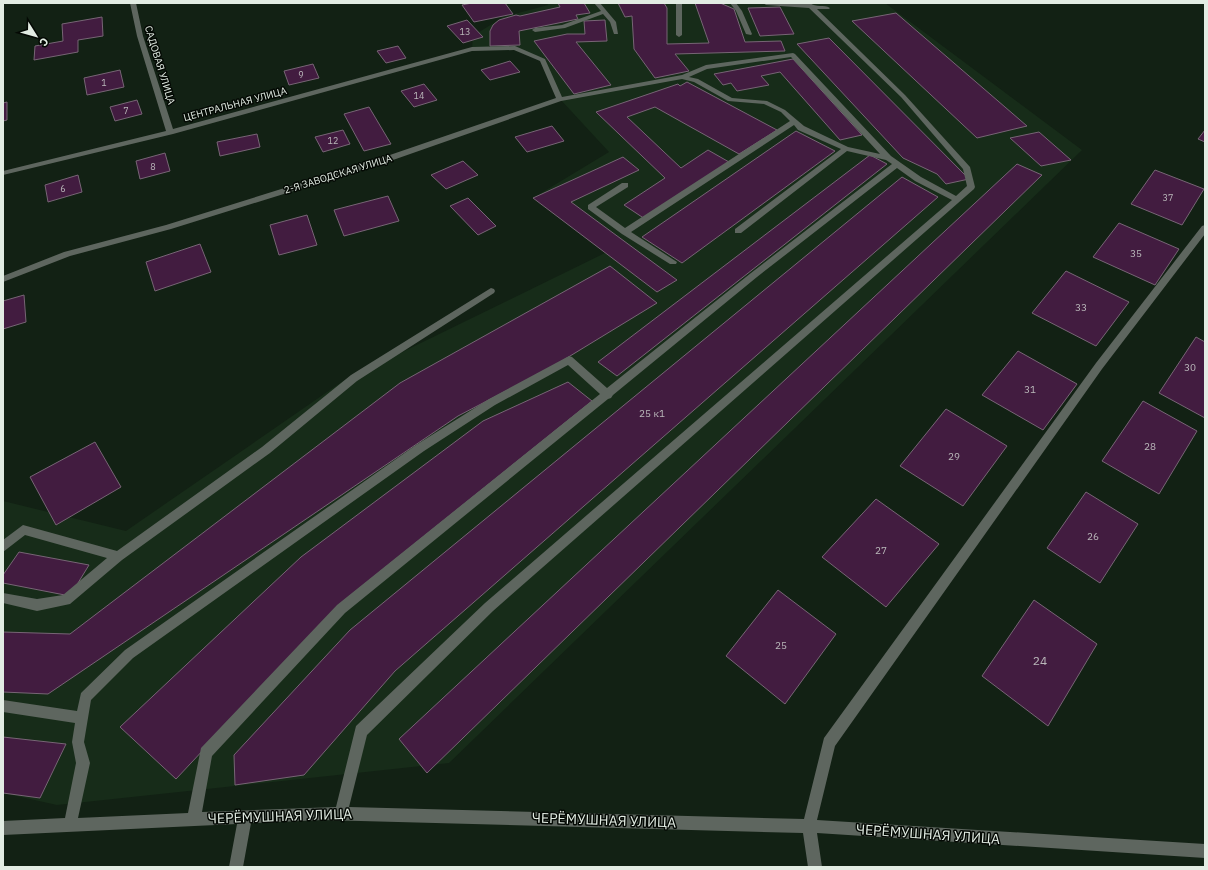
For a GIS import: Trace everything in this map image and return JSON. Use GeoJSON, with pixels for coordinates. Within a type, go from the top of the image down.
{"type":"FeatureCollection","features":[{"type":"Feature","properties":{"kind":"street","name":"САДОВАЯ УЛИЦА"},"geometry":{"type":"LineString","coordinates":[[133,3],[140,36],[170,132]]}},
{"type":"Feature","properties":{"kind":"street"},"geometry":{"type":"LineString","coordinates":[[597,3],[613,22],[616,33]]}},
{"type":"Feature","properties":{"kind":"street"},"geometry":{"type":"LineString","coordinates":[[678,35],[679,3]]}},
{"type":"Feature","properties":{"kind":"street"},"geometry":{"type":"LineString","coordinates":[[733,3],[739,11],[749,34]]}},
{"type":"Feature","properties":{"kind":"street"},"geometry":{"type":"LineString","coordinates":[[766,3],[809,5],[827,8]]}},
{"type":"Feature","properties":{"kind":"street"},"geometry":{"type":"LineString","coordinates":[[341,813],[361,731],[489,607],[971,187],[967,169],[903,96],[809,5]]}},
{"type":"Feature","properties":{"kind":"street"},"geometry":{"type":"LineString","coordinates":[[534,30],[563,27],[604,12]]}},
{"type":"Feature","properties":{"kind":"street","name":"ЦЕНТРАЛЬНАЯ УЛИЦА"},"geometry":{"type":"LineString","coordinates":[[3,173],[170,132],[472,49],[516,48],[543,60],[560,99]]}},
{"type":"Feature","properties":{"kind":"street","name":"2-Я ЗАВОДСКАЯ УЛИЦА"},"geometry":{"type":"LineString","coordinates":[[3,279],[67,254],[168,227],[390,158],[560,99],[682,77],[706,67],[793,55],[893,161]]}},
{"type":"Feature","properties":{"kind":"street"},"geometry":{"type":"LineString","coordinates":[[682,77],[696,80],[730,100],[765,102],[783,111],[801,128],[846,148],[893,161],[918,179],[957,199]]}},
{"type":"Feature","properties":{"kind":"street"},"geometry":{"type":"LineString","coordinates":[[625,232],[794,122]]}},
{"type":"Feature","properties":{"kind":"street"},"geometry":{"type":"LineString","coordinates":[[738,231],[846,148]]}},
{"type":"Feature","properties":{"kind":"street"},"geometry":{"type":"LineString","coordinates":[[194,819],[206,753],[341,609],[608,395],[893,161]]}},
{"type":"Feature","properties":{"kind":"street"},"geometry":{"type":"LineString","coordinates":[[625,185],[591,207],[625,232],[673,262]]}},
{"type":"Feature","properties":{"kind":"street"},"geometry":{"type":"LineString","coordinates":[[815,867],[809,826],[829,743],[1099,366],[1205,228]]}},
{"type":"Feature","properties":{"kind":"street"},"geometry":{"type":"LineString","coordinates":[[3,598],[37,605],[66,600],[118,556],[266,450],[354,378],[491,291]]}},
{"type":"Feature","properties":{"kind":"street"},"geometry":{"type":"LineString","coordinates":[[70,825],[83,763],[78,742],[85,697],[129,654],[414,452],[492,402],[569,360],[608,395]]}},
{"type":"Feature","properties":{"kind":"street"},"geometry":{"type":"LineString","coordinates":[[3,546],[23,530],[118,556]]}},
{"type":"Feature","properties":{"kind":"street"},"geometry":{"type":"LineString","coordinates":[[3,706],[82,718]]}},
{"type":"Feature","properties":{"kind":"street","name":"ЧЕРЁМУШНАЯ УЛИЦА"},"geometry":{"type":"LineString","coordinates":[[3,828],[341,813],[809,826],[1205,851]]}},
{"type":"Feature","properties":{"kind":"street"},"geometry":{"type":"LineString","coordinates":[[236,867],[245,817]]}},
{"type":"Feature","properties":{"kind":"shaded area"},"geometry":{"type":"Polygon","coordinates":[[[547,3],[885,3],[1082,150],[449,763],[57,805],[3,793],[3,501],[126,531],[343,381],[605,253],[533,198],[609,152],[560,99],[543,60],[515,48],[472,49],[473,36],[503,17],[548,5],[547,3]]]}},
{"type":"Feature","properties":{"kind":"building"},"geometry":{"type":"Polygon","coordinates":[[[472,3],[505,3],[513,14],[474,22],[462,5],[472,3]]]}},
{"type":"Feature","properties":{"kind":"building"},"geometry":{"type":"Polygon","coordinates":[[[558,3],[584,3],[590,13],[576,15],[578,19],[519,31],[520,45],[490,46],[490,31],[493,25],[499,20],[516,15],[520,16],[560,7],[558,3]]]}},
{"type":"Feature","properties":{"kind":"building"},"geometry":{"type":"Polygon","coordinates":[[[618,3],[664,3],[667,8],[667,44],[709,43],[695,3],[720,3],[734,9],[745,42],[781,41],[785,51],[675,54],[689,71],[655,78],[634,49],[632,16],[625,17],[618,3]]]}},
{"type":"Feature","properties":{"kind":"building"},"geometry":{"type":"Polygon","coordinates":[[[780,7],[794,34],[760,36],[748,8],[780,7]]]}},
{"type":"Feature","properties":{"kind":"building"},"geometry":{"type":"Polygon","coordinates":[[[896,13],[1027,126],[977,138],[852,21],[896,13]]]}},
{"type":"Feature","properties":{"kind":"building"},"geometry":{"type":"Polygon","coordinates":[[[102,17],[103,36],[78,40],[78,52],[34,60],[35,46],[63,41],[62,24],[102,17]]]}},
{"type":"Feature","properties":{"kind":"building"},"geometry":{"type":"Polygon","coordinates":[[[467,20],[483,37],[463,43],[447,26],[467,20]]]}},
{"type":"Feature","properties":{"kind":"building"},"geometry":{"type":"Polygon","coordinates":[[[605,20],[607,41],[576,42],[611,85],[574,94],[534,41],[567,34],[585,34],[584,21],[605,20]]]}},
{"type":"Feature","properties":{"kind":"building"},"geometry":{"type":"Polygon","coordinates":[[[829,38],[969,179],[946,184],[937,174],[903,158],[797,44],[829,38]]]}},
{"type":"Feature","properties":{"kind":"building"},"geometry":{"type":"Polygon","coordinates":[[[398,46],[406,58],[386,63],[377,51],[398,46]]]}},
{"type":"Feature","properties":{"kind":"building"},"geometry":{"type":"Polygon","coordinates":[[[793,59],[862,135],[840,140],[780,72],[761,76],[769,85],[737,91],[731,83],[723,85],[714,74],[793,59]]]}},
{"type":"Feature","properties":{"kind":"building"},"geometry":{"type":"Polygon","coordinates":[[[510,61],[520,72],[490,80],[481,70],[510,61]]]}},
{"type":"Feature","properties":{"kind":"building"},"geometry":{"type":"Polygon","coordinates":[[[313,64],[319,78],[289,85],[284,71],[313,64]]]}},
{"type":"Feature","properties":{"kind":"building"},"geometry":{"type":"Polygon","coordinates":[[[120,70],[124,87],[87,95],[84,78],[120,70]]]}},
{"type":"Feature","properties":{"kind":"building"},"geometry":{"type":"Polygon","coordinates":[[[687,82],[777,130],[739,154],[655,107],[627,117],[681,168],[708,150],[729,162],[645,219],[624,205],[665,178],[596,112],[678,84],[680,86],[687,82]]]}},
{"type":"Feature","properties":{"kind":"building"},"geometry":{"type":"Polygon","coordinates":[[[424,84],[437,100],[414,107],[401,91],[424,84]]]}},
{"type":"Feature","properties":{"kind":"building"},"geometry":{"type":"Polygon","coordinates":[[[137,100],[142,114],[115,121],[110,107],[137,100]]]}},
{"type":"Feature","properties":{"kind":"building"},"geometry":{"type":"Polygon","coordinates":[[[7,102],[7,120],[3,121],[3,103],[7,102]]]}},
{"type":"Feature","properties":{"kind":"building"},"geometry":{"type":"Polygon","coordinates":[[[369,107],[391,144],[364,151],[344,114],[369,107]]]}},
{"type":"Feature","properties":{"kind":"building"},"geometry":{"type":"Polygon","coordinates":[[[552,126],[564,141],[527,152],[515,137],[552,126]]]}},
{"type":"Feature","properties":{"kind":"building"},"geometry":{"type":"Polygon","coordinates":[[[343,130],[350,144],[323,152],[315,137],[343,130]]]}},
{"type":"Feature","properties":{"kind":"building"},"geometry":{"type":"Polygon","coordinates":[[[1205,130],[1205,142],[1198,139],[1205,130]]]}},
{"type":"Feature","properties":{"kind":"building"},"geometry":{"type":"Polygon","coordinates":[[[796,131],[835,151],[682,263],[642,237],[796,131]]]}},
{"type":"Feature","properties":{"kind":"building"},"geometry":{"type":"Polygon","coordinates":[[[1039,132],[1071,160],[1041,166],[1010,138],[1039,132]]]}},
{"type":"Feature","properties":{"kind":"building"},"geometry":{"type":"Polygon","coordinates":[[[257,134],[260,147],[220,156],[217,142],[257,134]]]}},
{"type":"Feature","properties":{"kind":"building"},"geometry":{"type":"Polygon","coordinates":[[[165,153],[170,171],[140,179],[136,161],[165,153]]]}},
{"type":"Feature","properties":{"kind":"building"},"geometry":{"type":"Polygon","coordinates":[[[870,155],[887,164],[617,376],[598,362],[870,155]]]}},
{"type":"Feature","properties":{"kind":"building"},"geometry":{"type":"Polygon","coordinates":[[[623,157],[639,170],[571,202],[677,280],[657,292],[533,198],[623,157]]]}},
{"type":"Feature","properties":{"kind":"building"},"geometry":{"type":"Polygon","coordinates":[[[463,161],[478,175],[446,189],[431,175],[463,161]]]}},
{"type":"Feature","properties":{"kind":"building"},"geometry":{"type":"Polygon","coordinates":[[[1017,164],[1042,175],[427,773],[399,739],[1017,164]]]}},
{"type":"Feature","properties":{"kind":"building"},"geometry":{"type":"Polygon","coordinates":[[[1155,170],[1204,189],[1182,225],[1131,204],[1155,170]]]}},
{"type":"Feature","properties":{"kind":"building"},"geometry":{"type":"Polygon","coordinates":[[[78,175],[82,192],[48,202],[45,185],[78,175]]]}},
{"type":"Feature","properties":{"kind":"building"},"geometry":{"type":"Polygon","coordinates":[[[902,177],[938,197],[395,671],[304,775],[235,785],[234,755],[350,630],[902,177]]]}},
{"type":"Feature","properties":{"kind":"building"},"geometry":{"type":"Polygon","coordinates":[[[388,196],[399,221],[344,236],[334,210],[388,196]]]}},
{"type":"Feature","properties":{"kind":"building"},"geometry":{"type":"Polygon","coordinates":[[[468,198],[496,226],[478,235],[450,206],[468,198]]]}},
{"type":"Feature","properties":{"kind":"building"},"geometry":{"type":"Polygon","coordinates":[[[307,215],[317,245],[279,255],[270,225],[307,215]]]}},
{"type":"Feature","properties":{"kind":"building"},"geometry":{"type":"Polygon","coordinates":[[[1119,223],[1179,249],[1155,285],[1093,257],[1119,223]]]}},
{"type":"Feature","properties":{"kind":"building"},"geometry":{"type":"Polygon","coordinates":[[[200,244],[211,272],[155,291],[146,262],[200,244]]]}},
{"type":"Feature","properties":{"kind":"building"},"geometry":{"type":"Polygon","coordinates":[[[610,266],[657,303],[552,367],[458,416],[48,694],[3,692],[3,632],[70,634],[400,383],[610,266]]]}},
{"type":"Feature","properties":{"kind":"building"},"geometry":{"type":"Polygon","coordinates":[[[1066,271],[1129,302],[1096,346],[1032,313],[1066,271]]]}},
{"type":"Feature","properties":{"kind":"building"},"geometry":{"type":"Polygon","coordinates":[[[24,295],[26,322],[3,329],[3,301],[24,295]]]}},
{"type":"Feature","properties":{"kind":"building"},"geometry":{"type":"Polygon","coordinates":[[[1196,337],[1205,342],[1205,418],[1159,393],[1196,337]]]}},
{"type":"Feature","properties":{"kind":"building"},"geometry":{"type":"Polygon","coordinates":[[[1018,351],[1077,384],[1043,430],[982,395],[1018,351]]]}},
{"type":"Feature","properties":{"kind":"building"},"geometry":{"type":"Polygon","coordinates":[[[568,382],[592,401],[341,603],[176,779],[120,727],[301,557],[483,421],[568,382]]]}},
{"type":"Feature","properties":{"kind":"building"},"geometry":{"type":"Polygon","coordinates":[[[1143,401],[1197,431],[1159,494],[1102,461],[1143,401]]]}},
{"type":"Feature","properties":{"kind":"building"},"geometry":{"type":"Polygon","coordinates":[[[946,409],[1007,446],[963,506],[900,466],[946,409]]]}},
{"type":"Feature","properties":{"kind":"building"},"geometry":{"type":"Polygon","coordinates":[[[95,442],[121,487],[56,525],[30,477],[95,442]]]}},
{"type":"Feature","properties":{"kind":"building"},"geometry":{"type":"Polygon","coordinates":[[[1086,492],[1138,524],[1100,583],[1047,548],[1086,492]]]}},
{"type":"Feature","properties":{"kind":"building"},"geometry":{"type":"Polygon","coordinates":[[[876,499],[939,544],[886,607],[822,557],[876,499]]]}},
{"type":"Feature","properties":{"kind":"building"},"geometry":{"type":"Polygon","coordinates":[[[19,552],[89,565],[70,596],[3,583],[3,575],[19,552]]]}},
{"type":"Feature","properties":{"kind":"building"},"geometry":{"type":"Polygon","coordinates":[[[778,590],[836,634],[785,704],[726,656],[778,590]]]}},
{"type":"Feature","properties":{"kind":"building"},"geometry":{"type":"Polygon","coordinates":[[[1034,600],[1097,644],[1048,726],[982,676],[1034,600]]]}},
{"type":"Feature","properties":{"kind":"building"},"geometry":{"type":"Polygon","coordinates":[[[3,737],[66,744],[40,798],[3,793],[3,737]]]}}]}
